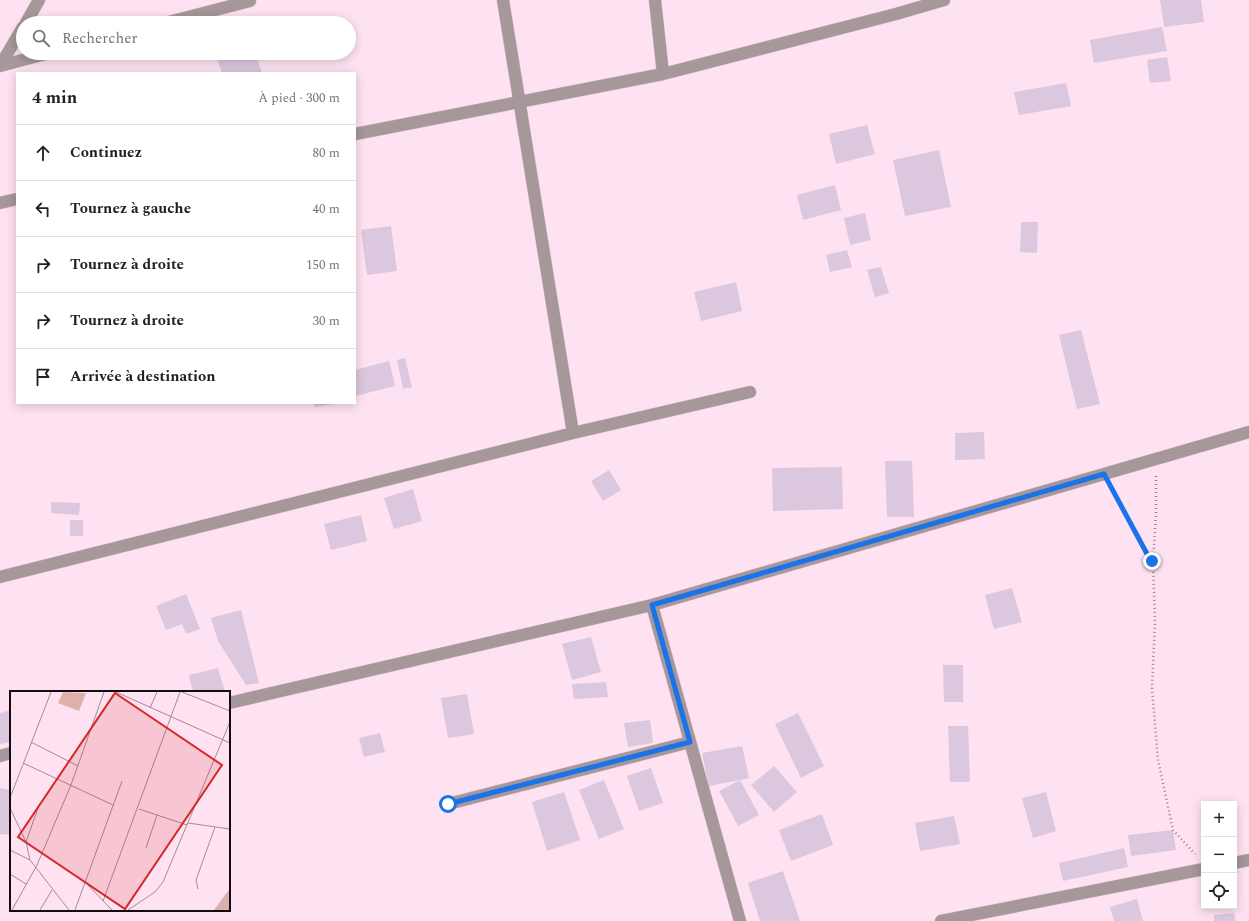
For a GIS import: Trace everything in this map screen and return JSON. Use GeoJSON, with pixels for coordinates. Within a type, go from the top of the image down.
{"type":"FeatureCollection","features":[{"type":"Feature","properties":{"kind":"street"},"geometry":{"type":"LineString","coordinates":[[30,16],[39,0]]}},
{"type":"Feature","properties":{"kind":"street"},"geometry":{"type":"LineString","coordinates":[[503,0],[573,433]]}},
{"type":"Feature","properties":{"kind":"street"},"geometry":{"type":"LineString","coordinates":[[655,0],[663,74]]}},
{"type":"Feature","properties":{"kind":"street"},"geometry":{"type":"LineString","coordinates":[[356,134],[663,74],[896,14],[944,0]]}},
{"type":"Feature","properties":{"kind":"street"},"geometry":{"type":"LineString","coordinates":[[192,16],[250,1]]}},
{"type":"Feature","properties":{"kind":"street"},"geometry":{"type":"LineString","coordinates":[[0,66],[16,40]]}},
{"type":"Feature","properties":{"kind":"street"},"geometry":{"type":"LineString","coordinates":[[0,66],[23,60]]}},
{"type":"Feature","properties":{"kind":"street"},"geometry":{"type":"LineString","coordinates":[[0,203],[16,199]]}},
{"type":"Feature","properties":{"kind":"street"},"geometry":{"type":"LineString","coordinates":[[0,577],[573,433],[750,392]]}},
{"type":"Feature","properties":{"kind":"street"},"geometry":{"type":"LineString","coordinates":[[230,703],[652,605],[1249,432]]}},
{"type":"Feature","properties":{"kind":"street"},"geometry":{"type":"LineString","coordinates":[[652,605],[740,921]]}},
{"type":"Feature","properties":{"kind":"street"},"geometry":{"type":"LineString","coordinates":[[448,804],[690,742]]}},
{"type":"Feature","properties":{"kind":"street"},"geometry":{"type":"LineString","coordinates":[[0,756],[10,753]]}},
{"type":"Feature","properties":{"kind":"street"},"geometry":{"type":"LineString","coordinates":[[1237,862],[1249,860]]}},
{"type":"Feature","properties":{"kind":"street"},"geometry":{"type":"LineString","coordinates":[[941,921],[1201,864]]}},
{"type":"Feature","properties":{"kind":"path"},"geometry":{"type":"LineString","coordinates":[[1156,459],[1152,688],[1158,760],[1173,830],[1201,864]]}},
{"type":"Feature","properties":{"kind":"path"},"geometry":{"type":"LineString","coordinates":[[1104,474],[1153,565]]}},
{"type":"Feature","properties":{"kind":"building"},"geometry":{"type":"Polygon","coordinates":[[[1160,0],[1201,0],[1204,22],[1164,27],[1160,0]]]}},
{"type":"Feature","properties":{"kind":"building"},"geometry":{"type":"Polygon","coordinates":[[[1162,27],[1167,51],[1094,63],[1090,40],[1162,27]]]}},
{"type":"Feature","properties":{"kind":"building"},"geometry":{"type":"Polygon","coordinates":[[[1167,57],[1171,81],[1150,83],[1147,60],[1167,57]]]}},
{"type":"Feature","properties":{"kind":"building"},"geometry":{"type":"Polygon","coordinates":[[[217,60],[257,60],[262,72],[222,72],[217,60]]]}},
{"type":"Feature","properties":{"kind":"building"},"geometry":{"type":"Polygon","coordinates":[[[1066,83],[1071,106],[1019,115],[1014,92],[1066,83]]]}},
{"type":"Feature","properties":{"kind":"building"},"geometry":{"type":"Polygon","coordinates":[[[867,125],[875,154],[836,164],[829,134],[867,125]]]}},
{"type":"Feature","properties":{"kind":"building"},"geometry":{"type":"Polygon","coordinates":[[[939,150],[951,207],[905,216],[893,160],[939,150]]]}},
{"type":"Feature","properties":{"kind":"building"},"geometry":{"type":"Polygon","coordinates":[[[835,185],[841,210],[803,220],[797,195],[835,185]]]}},
{"type":"Feature","properties":{"kind":"building"},"geometry":{"type":"Polygon","coordinates":[[[865,213],[871,240],[850,245],[844,218],[865,213]]]}},
{"type":"Feature","properties":{"kind":"building"},"geometry":{"type":"Polygon","coordinates":[[[1021,222],[1038,222],[1037,253],[1020,252],[1021,222]]]}},
{"type":"Feature","properties":{"kind":"building"},"geometry":{"type":"Polygon","coordinates":[[[391,226],[397,271],[367,275],[361,230],[391,226]]]}},
{"type":"Feature","properties":{"kind":"building"},"geometry":{"type":"Polygon","coordinates":[[[847,250],[852,267],[830,272],[826,255],[847,250]]]}},
{"type":"Feature","properties":{"kind":"building"},"geometry":{"type":"Polygon","coordinates":[[[881,267],[889,293],[875,297],[867,270],[881,267]]]}},
{"type":"Feature","properties":{"kind":"building"},"geometry":{"type":"Polygon","coordinates":[[[736,282],[742,311],[701,321],[694,292],[736,282]]]}},
{"type":"Feature","properties":{"kind":"building"},"geometry":{"type":"Polygon","coordinates":[[[1081,330],[1100,404],[1077,409],[1059,335],[1081,330]]]}},
{"type":"Feature","properties":{"kind":"building"},"geometry":{"type":"Polygon","coordinates":[[[405,358],[412,387],[403,389],[397,360],[405,358]]]}},
{"type":"Feature","properties":{"kind":"building"},"geometry":{"type":"Polygon","coordinates":[[[389,361],[395,386],[356,396],[356,370],[389,361]]]}},
{"type":"Feature","properties":{"kind":"building"},"geometry":{"type":"Polygon","coordinates":[[[314,404],[333,404],[315,407],[314,404]]]}},
{"type":"Feature","properties":{"kind":"building"},"geometry":{"type":"Polygon","coordinates":[[[984,432],[985,459],[955,460],[955,433],[984,432]]]}},
{"type":"Feature","properties":{"kind":"building"},"geometry":{"type":"Polygon","coordinates":[[[885,461],[912,461],[914,517],[887,517],[885,461]]]}},
{"type":"Feature","properties":{"kind":"building"},"geometry":{"type":"Polygon","coordinates":[[[842,467],[843,509],[773,511],[772,468],[842,467]]]}},
{"type":"Feature","properties":{"kind":"building"},"geometry":{"type":"Polygon","coordinates":[[[609,470],[621,490],[603,501],[591,481],[609,470]]]}},
{"type":"Feature","properties":{"kind":"building"},"geometry":{"type":"Polygon","coordinates":[[[413,489],[422,521],[394,529],[384,498],[413,489]]]}},
{"type":"Feature","properties":{"kind":"building"},"geometry":{"type":"Polygon","coordinates":[[[51,502],[80,503],[79,515],[51,513],[51,502]]]}},
{"type":"Feature","properties":{"kind":"building"},"geometry":{"type":"Polygon","coordinates":[[[361,515],[367,541],[331,550],[324,524],[361,515]]]}},
{"type":"Feature","properties":{"kind":"building"},"geometry":{"type":"Polygon","coordinates":[[[70,520],[83,520],[83,536],[70,536],[70,520]]]}},
{"type":"Feature","properties":{"kind":"building"},"geometry":{"type":"Polygon","coordinates":[[[1012,588],[1022,622],[994,629],[985,595],[1012,588]]]}},
{"type":"Feature","properties":{"kind":"building"},"geometry":{"type":"Polygon","coordinates":[[[186,594],[200,629],[186,634],[182,624],[166,630],[156,606],[186,594]]]}},
{"type":"Feature","properties":{"kind":"building"},"geometry":{"type":"Polygon","coordinates":[[[241,610],[259,683],[246,685],[218,641],[211,618],[241,610]]]}},
{"type":"Feature","properties":{"kind":"building"},"geometry":{"type":"Polygon","coordinates":[[[591,637],[601,672],[572,680],[562,644],[591,637]]]}},
{"type":"Feature","properties":{"kind":"building"},"geometry":{"type":"Polygon","coordinates":[[[943,665],[963,665],[963,702],[944,702],[943,665]]]}},
{"type":"Feature","properties":{"kind":"building"},"geometry":{"type":"Polygon","coordinates":[[[218,668],[225,691],[193,691],[189,675],[218,668]]]}},
{"type":"Feature","properties":{"kind":"building"},"geometry":{"type":"Polygon","coordinates":[[[606,682],[608,697],[574,699],[572,684],[606,682]]]}},
{"type":"Feature","properties":{"kind":"building"},"geometry":{"type":"Polygon","coordinates":[[[467,694],[474,734],[448,738],[441,698],[467,694]]]}},
{"type":"Feature","properties":{"kind":"building"},"geometry":{"type":"Polygon","coordinates":[[[10,710],[10,742],[0,744],[0,713],[10,710]]]}},
{"type":"Feature","properties":{"kind":"building"},"geometry":{"type":"Polygon","coordinates":[[[798,713],[824,766],[801,778],[775,724],[798,713]]]}},
{"type":"Feature","properties":{"kind":"building"},"geometry":{"type":"Polygon","coordinates":[[[650,720],[653,743],[628,747],[624,723],[650,720]]]}},
{"type":"Feature","properties":{"kind":"building"},"geometry":{"type":"Polygon","coordinates":[[[948,726],[968,726],[970,782],[950,782],[948,726]]]}},
{"type":"Feature","properties":{"kind":"building"},"geometry":{"type":"Polygon","coordinates":[[[380,733],[385,752],[364,757],[359,738],[380,733]]]}},
{"type":"Feature","properties":{"kind":"building"},"geometry":{"type":"Polygon","coordinates":[[[742,746],[749,778],[709,786],[702,753],[742,746]]]}},
{"type":"Feature","properties":{"kind":"building"},"geometry":{"type":"Polygon","coordinates":[[[774,766],[797,792],[774,812],[751,785],[774,766]]]}},
{"type":"Feature","properties":{"kind":"building"},"geometry":{"type":"Polygon","coordinates":[[[651,768],[663,803],[639,811],[627,776],[651,768]]]}},
{"type":"Feature","properties":{"kind":"building"},"geometry":{"type":"Polygon","coordinates":[[[604,780],[624,829],[599,839],[579,790],[604,780]]]}},
{"type":"Feature","properties":{"kind":"building"},"geometry":{"type":"Polygon","coordinates":[[[740,780],[759,815],[738,826],[719,791],[740,780]]]}},
{"type":"Feature","properties":{"kind":"building"},"geometry":{"type":"Polygon","coordinates":[[[0,788],[10,790],[10,835],[0,834],[0,788]]]}},
{"type":"Feature","properties":{"kind":"building"},"geometry":{"type":"Polygon","coordinates":[[[564,792],[580,840],[547,851],[532,802],[564,792]]]}},
{"type":"Feature","properties":{"kind":"building"},"geometry":{"type":"Polygon","coordinates":[[[1046,792],[1056,831],[1033,838],[1022,798],[1046,792]]]}},
{"type":"Feature","properties":{"kind":"building"},"geometry":{"type":"Polygon","coordinates":[[[822,814],[833,845],[791,861],[779,830],[822,814]]]}},
{"type":"Feature","properties":{"kind":"building"},"geometry":{"type":"Polygon","coordinates":[[[954,816],[960,844],[920,851],[915,823],[954,816]]]}},
{"type":"Feature","properties":{"kind":"building"},"geometry":{"type":"Polygon","coordinates":[[[1173,830],[1176,850],[1131,856],[1128,835],[1173,830]]]}},
{"type":"Feature","properties":{"kind":"building"},"geometry":{"type":"Polygon","coordinates":[[[1124,848],[1128,867],[1063,881],[1059,863],[1124,848]]]}},
{"type":"Feature","properties":{"kind":"building"},"geometry":{"type":"Polygon","coordinates":[[[783,871],[800,921],[760,921],[748,883],[783,871]]]}},
{"type":"Feature","properties":{"kind":"building"},"geometry":{"type":"Polygon","coordinates":[[[1137,899],[1143,921],[1114,921],[1110,907],[1137,899]]]}},
{"type":"Feature","properties":{"kind":"building"},"geometry":{"type":"Polygon","coordinates":[[[1234,913],[1235,921],[1214,921],[1214,915],[1234,913]]]}},
{"type":"Feature","properties":{"kind":"route"},"geometry":{"type":"LineString","coordinates":[[448,804],[690,742],[652,605],[1104,474],[1153,565],[1152,561]]}}]}
